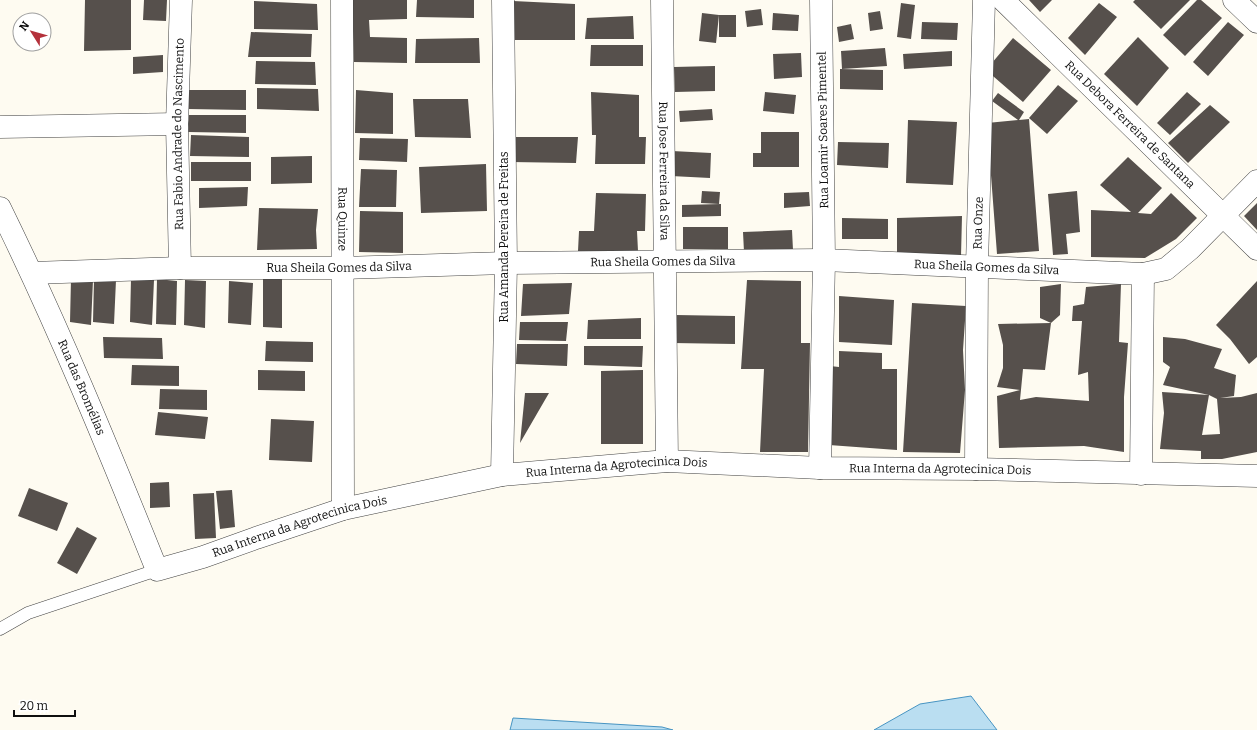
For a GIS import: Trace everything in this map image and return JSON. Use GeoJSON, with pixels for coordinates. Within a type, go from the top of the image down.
{"type":"FeatureCollection","features":[{"type":"Feature","properties":{"kind":"street","name":"Rua Fabio Andrade do Nascimento"},"geometry":{"type":"LineString","coordinates":[[180,268],[177,124],[181,0]]}},
{"type":"Feature","properties":{"kind":"street","name":"Rua Quinze"},"geometry":{"type":"LineString","coordinates":[[342,0],[343,509]]}},
{"type":"Feature","properties":{"kind":"street","name":"Rua Amanda Pereira de Freitas"},"geometry":{"type":"LineString","coordinates":[[502,475],[506,263],[503,0]]}},
{"type":"Feature","properties":{"kind":"street","name":"Rua Jose Ferreira da Silva"},"geometry":{"type":"LineString","coordinates":[[662,0],[667,462]]}},
{"type":"Feature","properties":{"kind":"street","name":"Rua Loamir Soares Pimentel"},"geometry":{"type":"LineString","coordinates":[[820,468],[824,260],[821,0]]}},
{"type":"Feature","properties":{"kind":"street","name":"Rua Onze"},"geometry":{"type":"LineString","coordinates":[[976,469],[977,266],[984,0]]}},
{"type":"Feature","properties":{"kind":"street","name":"Rua Debora Ferreira de Santana"},"geometry":{"type":"LineString","coordinates":[[1003,0],[1257,249]]}},
{"type":"Feature","properties":{"kind":"street"},"geometry":{"type":"LineString","coordinates":[[1234,0],[1257,22]]}},
{"type":"Feature","properties":{"kind":"street"},"geometry":{"type":"LineString","coordinates":[[0,127],[177,124]]}},
{"type":"Feature","properties":{"kind":"street","name":"Rua Sheila Gomes da Silva"},"geometry":{"type":"LineString","coordinates":[[32,273],[180,268],[342,268],[506,263],[824,260],[1144,274],[1166,269],[1190,250],[1257,181]]}},
{"type":"Feature","properties":{"kind":"street","name":"Rua das Bromélias"},"geometry":{"type":"LineString","coordinates":[[0,208],[32,273],[110,453],[157,570]]}},
{"type":"Feature","properties":{"kind":"street"},"geometry":{"type":"LineString","coordinates":[[1142,474],[1144,274]]}},
{"type":"Feature","properties":{"kind":"street","name":"Rua Interna da Agrotecinica Dois"},"geometry":{"type":"LineString","coordinates":[[157,570],[203,557],[343,509],[502,475],[667,462],[820,468],[976,469],[1257,476]]}},
{"type":"Feature","properties":{"kind":"lane","name":"Rua Interna da Agrotecinica Dois"},"geometry":{"type":"LineString","coordinates":[[0,629],[28,613],[157,570]]}},
{"type":"Feature","properties":{"kind":"water"},"geometry":{"type":"Polygon","coordinates":[[[971,696],[997,730],[874,730],[920,704],[971,696]]]}},
{"type":"Feature","properties":{"kind":"water"},"geometry":{"type":"Polygon","coordinates":[[[513,718],[662,727],[673,730],[510,730],[513,718]]]}},
{"type":"Feature","properties":{"kind":"building"},"geometry":{"type":"Polygon","coordinates":[[[85,0],[131,0],[131,50],[84,51],[85,0]]]}},
{"type":"Feature","properties":{"kind":"building"},"geometry":{"type":"Polygon","coordinates":[[[144,0],[167,0],[166,21],[143,20],[144,0]]]}},
{"type":"Feature","properties":{"kind":"building"},"geometry":{"type":"Polygon","coordinates":[[[352,0],[407,0],[407,19],[369,20],[370,37],[407,38],[407,63],[354,62],[352,0]]]}},
{"type":"Feature","properties":{"kind":"building"},"geometry":{"type":"Polygon","coordinates":[[[417,0],[474,0],[474,18],[416,17],[417,0]]]}},
{"type":"Feature","properties":{"kind":"building"},"geometry":{"type":"Polygon","coordinates":[[[1029,0],[1052,0],[1040,12],[1029,0]]]}},
{"type":"Feature","properties":{"kind":"building"},"geometry":{"type":"Polygon","coordinates":[[[1135,0],[1190,0],[1161,29],[1133,2],[1135,0]]]}},
{"type":"Feature","properties":{"kind":"building"},"geometry":{"type":"Polygon","coordinates":[[[1197,0],[1201,0],[1222,18],[1185,56],[1163,35],[1197,0]]]}},
{"type":"Feature","properties":{"kind":"building"},"geometry":{"type":"Polygon","coordinates":[[[254,1],[317,4],[318,30],[254,29],[254,1]]]}},
{"type":"Feature","properties":{"kind":"building"},"geometry":{"type":"Polygon","coordinates":[[[513,1],[575,4],[575,40],[513,40],[513,1]]]}},
{"type":"Feature","properties":{"kind":"building"},"geometry":{"type":"Polygon","coordinates":[[[901,3],[915,5],[911,39],[897,37],[901,3]]]}},
{"type":"Feature","properties":{"kind":"building"},"geometry":{"type":"Polygon","coordinates":[[[1099,3],[1117,17],[1085,55],[1068,38],[1099,3]]]}},
{"type":"Feature","properties":{"kind":"building"},"geometry":{"type":"Polygon","coordinates":[[[761,9],[763,25],[747,27],[745,11],[761,9]]]}},
{"type":"Feature","properties":{"kind":"building"},"geometry":{"type":"Polygon","coordinates":[[[880,11],[883,29],[870,31],[868,13],[880,11]]]}},
{"type":"Feature","properties":{"kind":"building"},"geometry":{"type":"Polygon","coordinates":[[[702,13],[719,15],[716,43],[699,41],[702,13]]]}},
{"type":"Feature","properties":{"kind":"building"},"geometry":{"type":"Polygon","coordinates":[[[773,13],[799,15],[798,31],[772,30],[773,13]]]}},
{"type":"Feature","properties":{"kind":"building"},"geometry":{"type":"Polygon","coordinates":[[[719,15],[736,15],[736,37],[719,37],[719,15]]]}},
{"type":"Feature","properties":{"kind":"building"},"geometry":{"type":"Polygon","coordinates":[[[633,16],[634,39],[585,39],[587,18],[633,16]]]}},
{"type":"Feature","properties":{"kind":"building"},"geometry":{"type":"Polygon","coordinates":[[[922,22],[958,23],[957,40],[921,39],[922,22]]]}},
{"type":"Feature","properties":{"kind":"building"},"geometry":{"type":"Polygon","coordinates":[[[1228,22],[1244,35],[1208,76],[1193,62],[1228,22]]]}},
{"type":"Feature","properties":{"kind":"building"},"geometry":{"type":"Polygon","coordinates":[[[851,24],[854,39],[839,42],[837,27],[851,24]]]}},
{"type":"Feature","properties":{"kind":"building"},"geometry":{"type":"Polygon","coordinates":[[[251,32],[312,34],[311,57],[248,57],[251,32]]]}},
{"type":"Feature","properties":{"kind":"building"},"geometry":{"type":"Polygon","coordinates":[[[1138,37],[1169,68],[1137,106],[1104,74],[1138,37]]]}},
{"type":"Feature","properties":{"kind":"building"},"geometry":{"type":"Polygon","coordinates":[[[479,38],[480,63],[415,63],[416,39],[479,38]]]}},
{"type":"Feature","properties":{"kind":"building"},"geometry":{"type":"Polygon","coordinates":[[[1013,38],[1051,70],[1023,102],[986,70],[1013,38]]]}},
{"type":"Feature","properties":{"kind":"building"},"geometry":{"type":"Polygon","coordinates":[[[591,45],[643,45],[643,66],[590,66],[591,45]]]}},
{"type":"Feature","properties":{"kind":"building"},"geometry":{"type":"Polygon","coordinates":[[[885,48],[887,66],[842,69],[841,51],[885,48]]]}},
{"type":"Feature","properties":{"kind":"building"},"geometry":{"type":"Polygon","coordinates":[[[952,51],[952,66],[904,69],[903,54],[952,51]]]}},
{"type":"Feature","properties":{"kind":"building"},"geometry":{"type":"Polygon","coordinates":[[[801,53],[802,77],[774,79],[773,54],[801,53]]]}},
{"type":"Feature","properties":{"kind":"building"},"geometry":{"type":"Polygon","coordinates":[[[163,55],[163,72],[133,74],[133,57],[163,55]]]}},
{"type":"Feature","properties":{"kind":"building"},"geometry":{"type":"Polygon","coordinates":[[[256,61],[315,62],[316,85],[255,84],[256,61]]]}},
{"type":"Feature","properties":{"kind":"building"},"geometry":{"type":"Polygon","coordinates":[[[715,66],[715,91],[675,92],[674,67],[715,66]]]}},
{"type":"Feature","properties":{"kind":"building"},"geometry":{"type":"Polygon","coordinates":[[[840,69],[883,70],[883,90],[840,89],[840,69]]]}},
{"type":"Feature","properties":{"kind":"building"},"geometry":{"type":"Polygon","coordinates":[[[1058,85],[1078,101],[1047,134],[1029,118],[1058,85]]]}},
{"type":"Feature","properties":{"kind":"building"},"geometry":{"type":"Polygon","coordinates":[[[257,88],[318,89],[319,111],[257,109],[257,88]]]}},
{"type":"Feature","properties":{"kind":"building"},"geometry":{"type":"Polygon","coordinates":[[[189,90],[246,90],[246,110],[188,109],[189,90]]]}},
{"type":"Feature","properties":{"kind":"building"},"geometry":{"type":"Polygon","coordinates":[[[356,90],[393,93],[393,134],[355,133],[356,90]]]}},
{"type":"Feature","properties":{"kind":"building"},"geometry":{"type":"Polygon","coordinates":[[[591,92],[639,95],[639,137],[646,137],[645,164],[595,164],[596,135],[592,135],[591,92]]]}},
{"type":"Feature","properties":{"kind":"building"},"geometry":{"type":"Polygon","coordinates":[[[765,92],[796,95],[794,114],[763,111],[765,92]]]}},
{"type":"Feature","properties":{"kind":"building"},"geometry":{"type":"Polygon","coordinates":[[[1187,92],[1201,104],[1170,135],[1157,123],[1187,92]]]}},
{"type":"Feature","properties":{"kind":"building"},"geometry":{"type":"Polygon","coordinates":[[[998,93],[1024,112],[1019,120],[1029,119],[1039,251],[997,254],[987,123],[1018,120],[992,101],[998,93]]]}},
{"type":"Feature","properties":{"kind":"building"},"geometry":{"type":"Polygon","coordinates":[[[413,99],[468,99],[471,138],[415,137],[413,99]]]}},
{"type":"Feature","properties":{"kind":"building"},"geometry":{"type":"Polygon","coordinates":[[[1210,105],[1230,122],[1188,163],[1168,143],[1210,105]]]}},
{"type":"Feature","properties":{"kind":"building"},"geometry":{"type":"Polygon","coordinates":[[[712,109],[713,120],[680,122],[679,111],[712,109]]]}},
{"type":"Feature","properties":{"kind":"building"},"geometry":{"type":"Polygon","coordinates":[[[189,115],[246,115],[246,133],[188,132],[189,115]]]}},
{"type":"Feature","properties":{"kind":"building"},"geometry":{"type":"Polygon","coordinates":[[[908,120],[957,122],[953,185],[906,183],[908,120]]]}},
{"type":"Feature","properties":{"kind":"building"},"geometry":{"type":"Polygon","coordinates":[[[761,132],[799,132],[799,167],[753,167],[753,153],[761,153],[761,132]]]}},
{"type":"Feature","properties":{"kind":"building"},"geometry":{"type":"Polygon","coordinates":[[[191,135],[249,137],[249,157],[190,156],[191,135]]]}},
{"type":"Feature","properties":{"kind":"building"},"geometry":{"type":"Polygon","coordinates":[[[512,137],[578,137],[576,163],[511,162],[512,137]]]}},
{"type":"Feature","properties":{"kind":"building"},"geometry":{"type":"Polygon","coordinates":[[[360,138],[408,139],[407,162],[359,160],[360,138]]]}},
{"type":"Feature","properties":{"kind":"building"},"geometry":{"type":"Polygon","coordinates":[[[838,142],[889,143],[888,168],[837,165],[838,142]]]}},
{"type":"Feature","properties":{"kind":"building"},"geometry":{"type":"Polygon","coordinates":[[[672,151],[711,153],[710,178],[671,176],[672,151]]]}},
{"type":"Feature","properties":{"kind":"building"},"geometry":{"type":"Polygon","coordinates":[[[312,156],[312,183],[271,184],[271,157],[312,156]]]}},
{"type":"Feature","properties":{"kind":"building"},"geometry":{"type":"Polygon","coordinates":[[[1128,157],[1162,188],[1138,213],[1151,214],[1171,193],[1197,218],[1176,239],[1145,258],[1091,257],[1091,210],[1131,212],[1100,185],[1128,157]]]}},
{"type":"Feature","properties":{"kind":"building"},"geometry":{"type":"Polygon","coordinates":[[[191,162],[251,162],[251,181],[191,181],[191,162]]]}},
{"type":"Feature","properties":{"kind":"building"},"geometry":{"type":"Polygon","coordinates":[[[486,164],[487,211],[421,213],[419,167],[486,164]]]}},
{"type":"Feature","properties":{"kind":"building"},"geometry":{"type":"Polygon","coordinates":[[[361,169],[397,170],[396,207],[359,207],[361,169]]]}},
{"type":"Feature","properties":{"kind":"building"},"geometry":{"type":"Polygon","coordinates":[[[248,187],[247,206],[199,208],[199,188],[248,187]]]}},
{"type":"Feature","properties":{"kind":"building"},"geometry":{"type":"Polygon","coordinates":[[[702,191],[720,192],[719,204],[701,203],[702,191]]]}},
{"type":"Feature","properties":{"kind":"building"},"geometry":{"type":"Polygon","coordinates":[[[1077,191],[1080,232],[1066,234],[1068,254],[1053,255],[1048,194],[1077,191]]]}},
{"type":"Feature","properties":{"kind":"building"},"geometry":{"type":"Polygon","coordinates":[[[809,192],[810,206],[784,208],[784,193],[809,192]]]}},
{"type":"Feature","properties":{"kind":"building"},"geometry":{"type":"Polygon","coordinates":[[[596,193],[646,194],[645,231],[637,231],[638,251],[578,251],[579,231],[594,231],[596,193]]]}},
{"type":"Feature","properties":{"kind":"building"},"geometry":{"type":"Polygon","coordinates":[[[1257,203],[1257,230],[1244,216],[1257,203]]]}},
{"type":"Feature","properties":{"kind":"building"},"geometry":{"type":"Polygon","coordinates":[[[721,204],[721,216],[682,217],[682,205],[721,204]]]}},
{"type":"Feature","properties":{"kind":"building"},"geometry":{"type":"Polygon","coordinates":[[[259,208],[318,209],[316,230],[317,249],[257,250],[259,208]]]}},
{"type":"Feature","properties":{"kind":"building"},"geometry":{"type":"Polygon","coordinates":[[[360,211],[403,212],[403,253],[359,252],[360,211]]]}},
{"type":"Feature","properties":{"kind":"building"},"geometry":{"type":"Polygon","coordinates":[[[962,216],[961,256],[897,257],[897,218],[962,216]]]}},
{"type":"Feature","properties":{"kind":"building"},"geometry":{"type":"Polygon","coordinates":[[[842,218],[888,219],[888,239],[842,239],[842,218]]]}},
{"type":"Feature","properties":{"kind":"building"},"geometry":{"type":"Polygon","coordinates":[[[683,227],[728,227],[728,249],[683,249],[683,227]]]}},
{"type":"Feature","properties":{"kind":"building"},"geometry":{"type":"Polygon","coordinates":[[[792,230],[793,250],[744,252],[743,232],[792,230]]]}},
{"type":"Feature","properties":{"kind":"building"},"geometry":{"type":"Polygon","coordinates":[[[263,277],[282,278],[282,328],[263,327],[263,277]]]}},
{"type":"Feature","properties":{"kind":"building"},"geometry":{"type":"Polygon","coordinates":[[[71,279],[93,280],[91,325],[70,322],[71,279]]]}},
{"type":"Feature","properties":{"kind":"building"},"geometry":{"type":"Polygon","coordinates":[[[94,279],[116,280],[114,324],[93,322],[94,279]]]}},
{"type":"Feature","properties":{"kind":"building"},"geometry":{"type":"Polygon","coordinates":[[[131,279],[154,280],[152,325],[130,322],[131,279]]]}},
{"type":"Feature","properties":{"kind":"building"},"geometry":{"type":"Polygon","coordinates":[[[157,279],[177,281],[176,325],[156,324],[157,279]]]}},
{"type":"Feature","properties":{"kind":"building"},"geometry":{"type":"Polygon","coordinates":[[[185,280],[206,281],[205,328],[184,325],[185,280]]]}},
{"type":"Feature","properties":{"kind":"building"},"geometry":{"type":"Polygon","coordinates":[[[747,280],[801,281],[801,343],[810,343],[808,452],[760,452],[764,369],[741,369],[747,280]]]}},
{"type":"Feature","properties":{"kind":"building"},"geometry":{"type":"Polygon","coordinates":[[[229,281],[253,283],[251,325],[228,323],[229,281]]]}},
{"type":"Feature","properties":{"kind":"building"},"geometry":{"type":"Polygon","coordinates":[[[1257,281],[1257,357],[1249,364],[1230,339],[1216,325],[1257,281]]]}},
{"type":"Feature","properties":{"kind":"building"},"geometry":{"type":"Polygon","coordinates":[[[572,283],[569,314],[521,316],[523,284],[572,283]]]}},
{"type":"Feature","properties":{"kind":"building"},"geometry":{"type":"Polygon","coordinates":[[[1061,284],[1060,315],[1051,323],[1040,318],[1040,287],[1061,284]]]}},
{"type":"Feature","properties":{"kind":"building"},"geometry":{"type":"Polygon","coordinates":[[[1121,284],[1119,342],[1128,343],[1124,397],[1124,452],[1084,446],[999,448],[997,396],[1020,390],[997,387],[1003,368],[1003,345],[998,324],[1051,323],[1045,370],[1023,369],[1020,400],[1036,397],[1089,401],[1088,372],[1078,375],[1082,321],[1072,321],[1073,306],[1084,304],[1086,287],[1121,284]]]}},
{"type":"Feature","properties":{"kind":"building"},"geometry":{"type":"Polygon","coordinates":[[[839,296],[894,300],[892,345],[839,342],[839,296]]]}},
{"type":"Feature","properties":{"kind":"building"},"geometry":{"type":"Polygon","coordinates":[[[912,303],[966,306],[963,350],[965,390],[960,453],[903,452],[912,303]]]}},
{"type":"Feature","properties":{"kind":"building"},"geometry":{"type":"Polygon","coordinates":[[[676,315],[735,316],[735,344],[673,343],[676,315]]]}},
{"type":"Feature","properties":{"kind":"building"},"geometry":{"type":"Polygon","coordinates":[[[641,318],[641,339],[587,339],[588,320],[641,318]]]}},
{"type":"Feature","properties":{"kind":"building"},"geometry":{"type":"Polygon","coordinates":[[[520,322],[568,322],[566,341],[519,340],[520,322]]]}},
{"type":"Feature","properties":{"kind":"building"},"geometry":{"type":"Polygon","coordinates":[[[103,337],[162,338],[163,359],[104,358],[103,337]]]}},
{"type":"Feature","properties":{"kind":"building"},"geometry":{"type":"Polygon","coordinates":[[[1163,337],[1185,339],[1222,349],[1214,368],[1236,375],[1234,396],[1220,398],[1241,397],[1257,393],[1257,452],[1222,459],[1201,459],[1201,451],[1160,449],[1164,413],[1162,392],[1209,395],[1163,385],[1170,367],[1163,362],[1163,337]],[[1209,395],[1202,435],[1220,434],[1217,399],[1209,395]]]}},
{"type":"Feature","properties":{"kind":"building"},"geometry":{"type":"Polygon","coordinates":[[[266,341],[313,342],[313,362],[265,361],[266,341]]]}},
{"type":"Feature","properties":{"kind":"building"},"geometry":{"type":"Polygon","coordinates":[[[517,344],[568,344],[567,366],[516,364],[517,344]]]}},
{"type":"Feature","properties":{"kind":"building"},"geometry":{"type":"Polygon","coordinates":[[[584,346],[643,346],[642,367],[584,365],[584,346]]]}},
{"type":"Feature","properties":{"kind":"building"},"geometry":{"type":"Polygon","coordinates":[[[839,351],[882,353],[882,369],[897,369],[897,450],[829,445],[830,366],[839,367],[839,351]]]}},
{"type":"Feature","properties":{"kind":"building"},"geometry":{"type":"Polygon","coordinates":[[[132,365],[179,366],[179,386],[131,385],[132,365]]]}},
{"type":"Feature","properties":{"kind":"building"},"geometry":{"type":"Polygon","coordinates":[[[258,370],[305,371],[305,391],[258,390],[258,370]]]}},
{"type":"Feature","properties":{"kind":"building"},"geometry":{"type":"Polygon","coordinates":[[[643,370],[643,444],[601,444],[601,371],[643,370]]]}},
{"type":"Feature","properties":{"kind":"building"},"geometry":{"type":"Polygon","coordinates":[[[160,389],[207,390],[207,410],[159,409],[160,389]]]}},
{"type":"Feature","properties":{"kind":"building"},"geometry":{"type":"Polygon","coordinates":[[[525,393],[549,393],[520,443],[525,393]]]}},
{"type":"Feature","properties":{"kind":"building"},"geometry":{"type":"Polygon","coordinates":[[[158,412],[208,417],[205,439],[155,435],[158,412]]]}},
{"type":"Feature","properties":{"kind":"building"},"geometry":{"type":"Polygon","coordinates":[[[271,419],[314,421],[312,462],[269,460],[271,419]]]}},
{"type":"Feature","properties":{"kind":"building"},"geometry":{"type":"Polygon","coordinates":[[[169,482],[170,507],[150,508],[150,483],[169,482]]]}},
{"type":"Feature","properties":{"kind":"building"},"geometry":{"type":"Polygon","coordinates":[[[29,488],[68,503],[57,531],[18,516],[29,488]]]}},
{"type":"Feature","properties":{"kind":"building"},"geometry":{"type":"Polygon","coordinates":[[[232,490],[235,527],[220,529],[216,491],[232,490]]]}},
{"type":"Feature","properties":{"kind":"building"},"geometry":{"type":"Polygon","coordinates":[[[214,493],[216,538],[195,539],[193,494],[214,493]]]}},
{"type":"Feature","properties":{"kind":"building"},"geometry":{"type":"Polygon","coordinates":[[[77,527],[97,538],[77,574],[57,563],[77,527]]]}}]}
